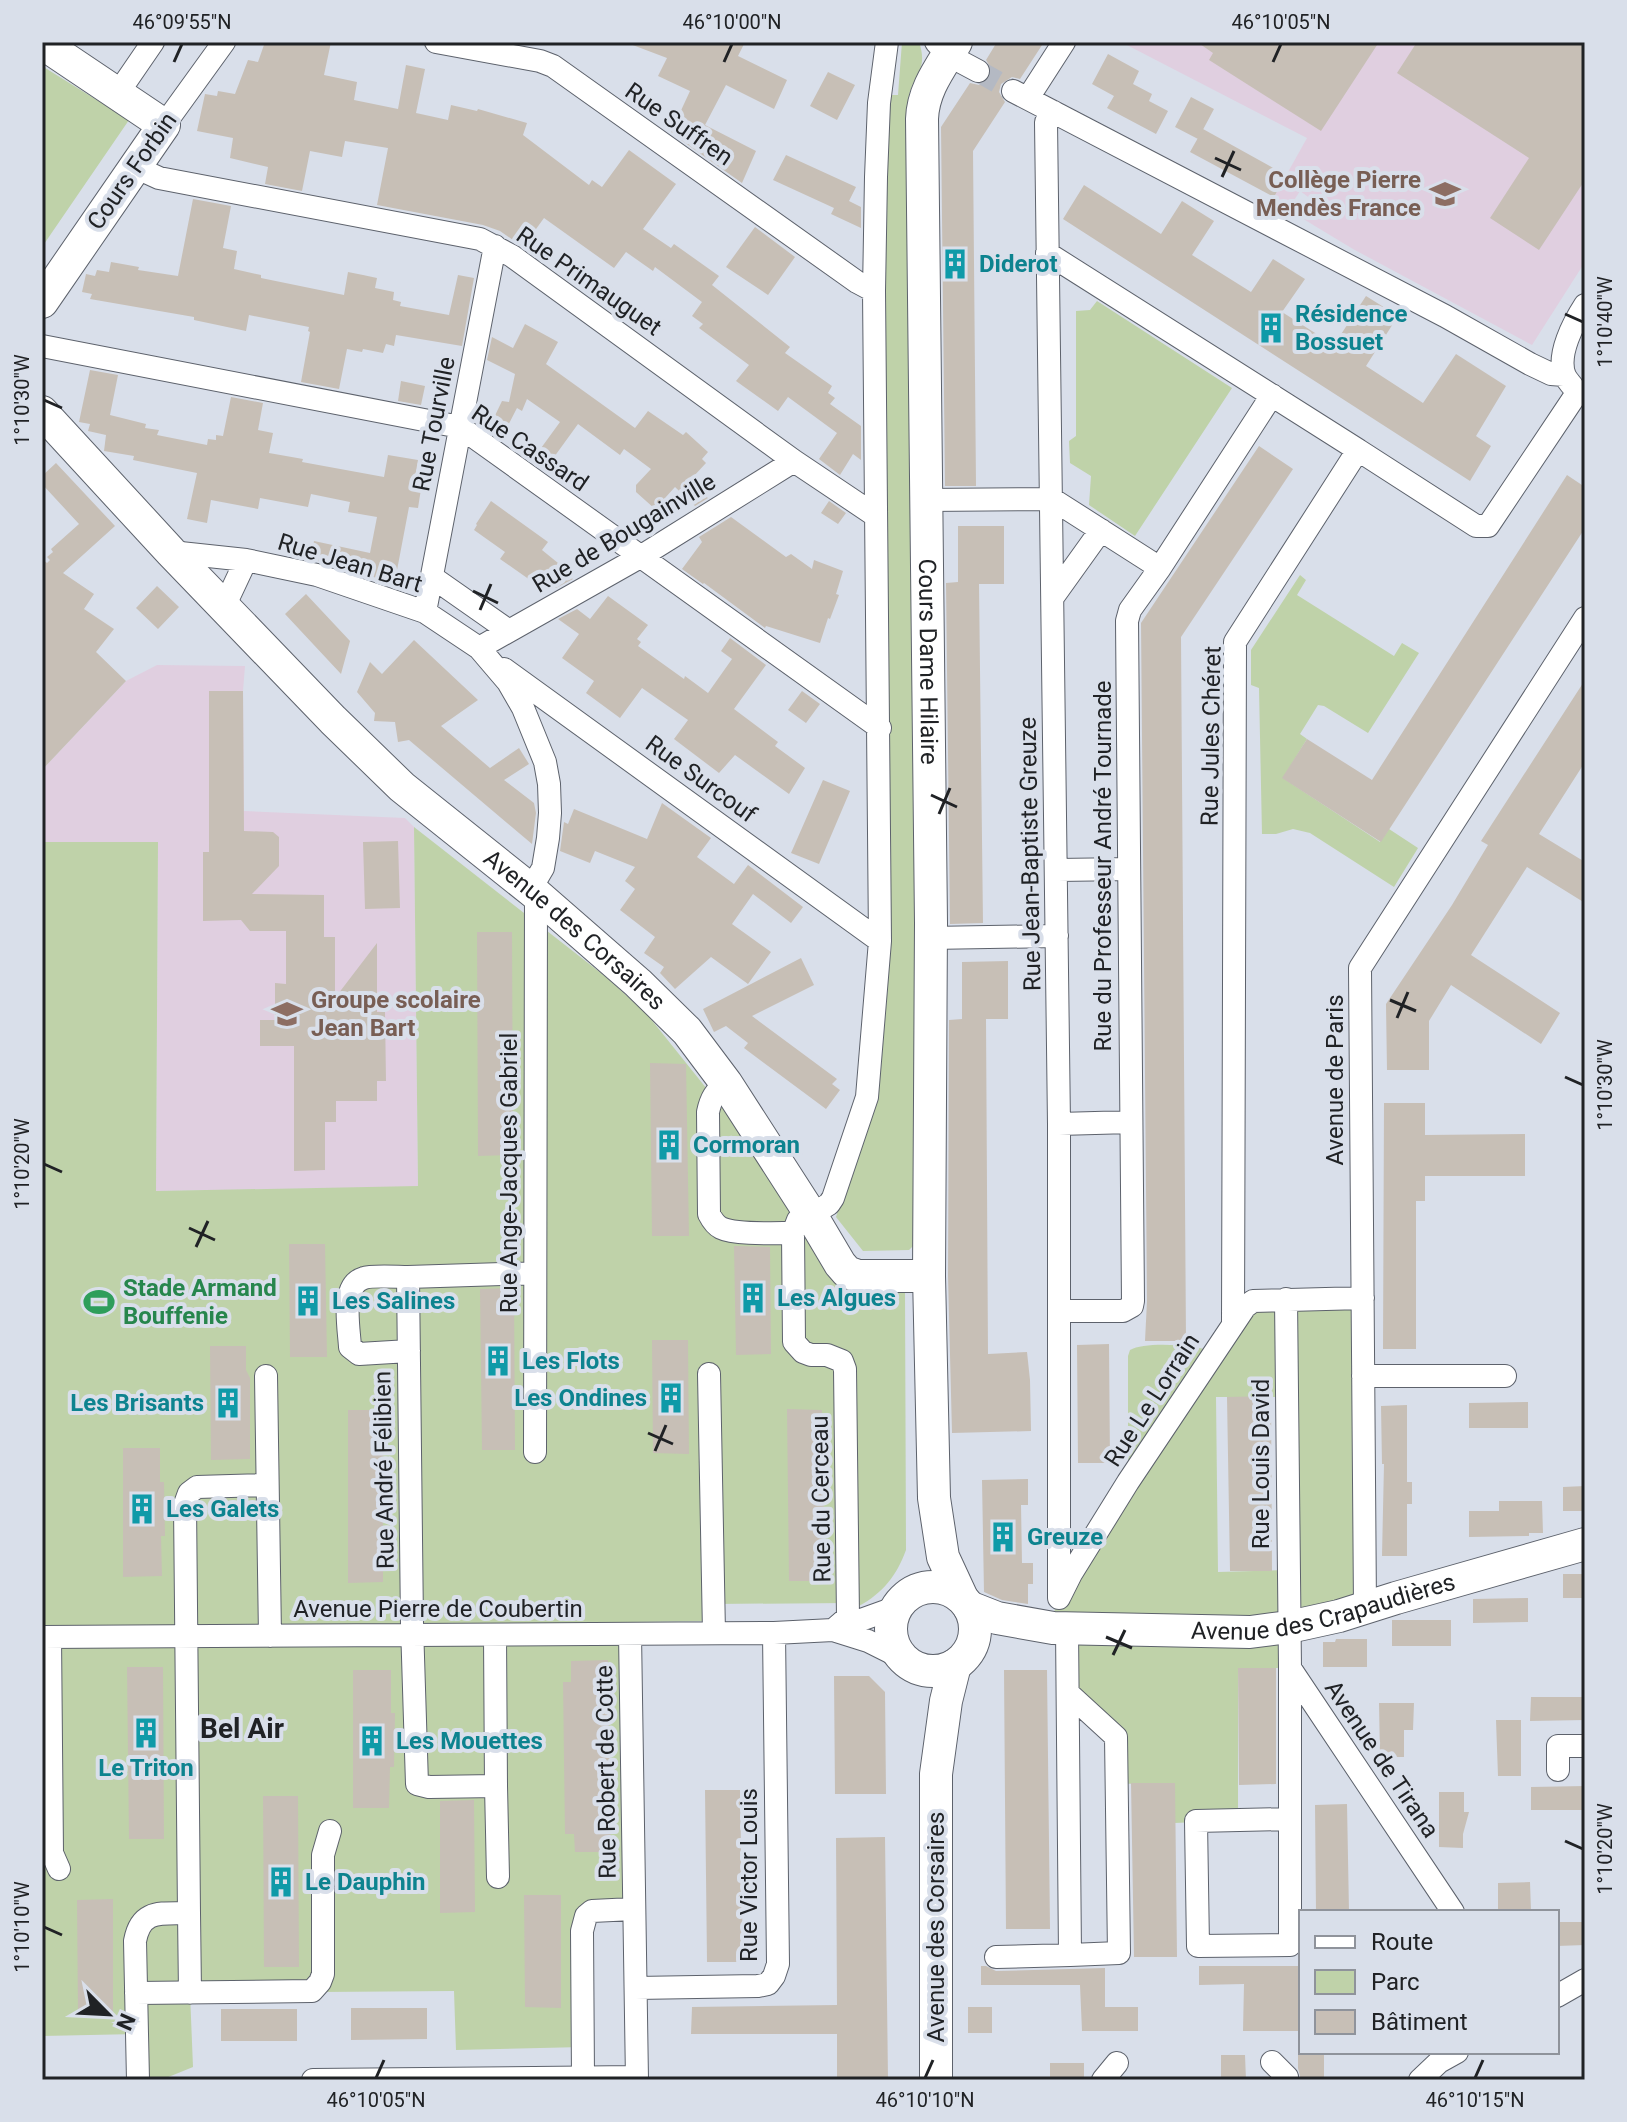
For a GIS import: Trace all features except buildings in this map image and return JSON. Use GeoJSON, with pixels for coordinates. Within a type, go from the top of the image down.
{"type":"FeatureCollection","features":[{"type":"Feature","properties":{"kind":"street"},"geometry":{"type":"LineString","coordinates":[[118,93],[153,42]]}},
{"type":"Feature","properties":{"kind":"street","name":"Cours Forbin"},"geometry":{"type":"LineString","coordinates":[[42,302],[224,42]]}},
{"type":"Feature","properties":{"kind":"street","name":"Rue Suffren"},"geometry":{"type":"LineString","coordinates":[[436,42],[553,66],[874,291]]}},
{"type":"Feature","properties":{"kind":"street","name":"Cours Dame Hilaire"},"geometry":{"type":"LineString","coordinates":[[804,1220],[833,1198],[867,1097],[880,941],[874,291],[879,103],[887,42]]}},
{"type":"Feature","properties":{"kind":"street"},"geometry":{"type":"LineString","coordinates":[[1064,42],[1020,95],[1445,316],[1575,389]]}},
{"type":"Feature","properties":{"kind":"street"},"geometry":{"type":"LineString","coordinates":[[42,43],[164,125]]}},
{"type":"Feature","properties":{"kind":"street"},"geometry":{"type":"LineString","coordinates":[[947,46],[978,71]]}},
{"type":"Feature","properties":{"kind":"street","name":"Cours Dame Hilaire"},"geometry":{"type":"LineString","coordinates":[[929,1276],[930,938],[922,107],[947,46]]}},
{"type":"Feature","properties":{"kind":"street","name":"Rue Jean-Baptiste Greuze"},"geometry":{"type":"LineString","coordinates":[[1054,112],[1046,122],[1047,253],[1057,870],[1060,1618],[1068,1693],[1070,1955]]}},
{"type":"Feature","properties":{"kind":"street","name":"Rue Primauguet"},"geometry":{"type":"LineString","coordinates":[[135,167],[159,178],[480,239],[495,246],[794,461],[876,516]]}},
{"type":"Feature","properties":{"kind":"street","name":"Rue Tourville"},"geometry":{"type":"LineString","coordinates":[[425,612],[495,246]]}},
{"type":"Feature","properties":{"kind":"street"},"geometry":{"type":"LineString","coordinates":[[1047,253],[1476,526],[1488,526],[1575,389]]}},
{"type":"Feature","properties":{"kind":"street"},"geometry":{"type":"LineString","coordinates":[[1575,389],[1563,361],[1574,322],[1585,305]]}},
{"type":"Feature","properties":{"kind":"street","name":"Rue Cassard"},"geometry":{"type":"LineString","coordinates":[[42,346],[460,427],[880,728]]}},
{"type":"Feature","properties":{"kind":"street","name":"Rue du Professeur André Tournade"},"geometry":{"type":"LineString","coordinates":[[1059,1311],[1123,1311],[1132,1306],[1127,621],[1130,610],[1272,395]]}},
{"type":"Feature","properties":{"kind":"street","name":"Avenue des Corsaires"},"geometry":{"type":"LineString","coordinates":[[42,412],[171,552],[402,787],[533,892],[638,983],[687,1031],[726,1083],[804,1220],[847,1272],[858,1276],[929,1276]]}},
{"type":"Feature","properties":{"kind":"street","name":"Rue Jules Chéret"},"geometry":{"type":"LineString","coordinates":[[1233,1323],[1235,642],[1358,450]]}},
{"type":"Feature","properties":{"kind":"street","name":"Rue de Bougainville"},"geometry":{"type":"LineString","coordinates":[[485,654],[509,631],[640,557],[794,461]]}},
{"type":"Feature","properties":{"kind":"street"},"geometry":{"type":"LineString","coordinates":[[925,500],[1052,499],[1160,568]]}},
{"type":"Feature","properties":{"kind":"street"},"geometry":{"type":"LineString","coordinates":[[1053,597],[1101,530]]}},
{"type":"Feature","properties":{"kind":"street","name":"Rue Jean Bart"},"geometry":{"type":"LineString","coordinates":[[171,552],[246,560],[317,575],[425,612],[485,654],[516,695],[545,762],[550,813],[543,868],[533,892]]}},
{"type":"Feature","properties":{"kind":"street"},"geometry":{"type":"LineString","coordinates":[[224,607],[246,560]]}},
{"type":"Feature","properties":{"kind":"street"},"geometry":{"type":"LineString","coordinates":[[432,577],[509,631]]}},
{"type":"Feature","properties":{"kind":"street","name":"Avenue de Paris"},"geometry":{"type":"LineString","coordinates":[[1365,1607],[1360,968],[1585,618]]}},
{"type":"Feature","properties":{"kind":"street","name":"Rue Surcouf"},"geometry":{"type":"LineString","coordinates":[[485,654],[880,941]]}},
{"type":"Feature","properties":{"kind":"street"},"geometry":{"type":"LineString","coordinates":[[535,733],[559,709]]}},
{"type":"Feature","properties":{"kind":"street"},"geometry":{"type":"LineString","coordinates":[[1057,870],[1129,869]]}},
{"type":"Feature","properties":{"kind":"street","name":"Rue Ange-Jacques Gabriel"},"geometry":{"type":"LineString","coordinates":[[533,892],[535,1452]]}},
{"type":"Feature","properties":{"kind":"street"},"geometry":{"type":"LineString","coordinates":[[930,938],[1057,936]]}},
{"type":"Feature","properties":{"kind":"street"},"geometry":{"type":"LineString","coordinates":[[726,1083],[710,1100],[708,1112],[709,1214],[712,1221],[719,1228],[729,1231],[804,1220]]}},
{"type":"Feature","properties":{"kind":"street"},"geometry":{"type":"LineString","coordinates":[[1059,1124],[1131,1122]]}},
{"type":"Feature","properties":{"kind":"street","name":"Rue du Cerceau"},"geometry":{"type":"LineString","coordinates":[[804,1220],[794,1342],[803,1352],[827,1355],[842,1361],[845,1369],[848,1617],[833,1630]]}},
{"type":"Feature","properties":{"kind":"street","name":"Rue André Félibien"},"geometry":{"type":"LineString","coordinates":[[409,1351],[359,1354],[350,1347],[348,1294],[352,1285],[363,1278],[535,1273]]}},
{"type":"Feature","properties":{"kind":"street"},"geometry":{"type":"LineString","coordinates":[[929,1276],[934,1498],[943,1557],[974,1618],[976,1630],[973,1643],[961,1660],[936,1672],[923,1671],[907,1662],[892,1639],[893,1617],[918,1581],[925,1558],[934,1498]]}},
{"type":"Feature","properties":{"kind":"street","name":"Rue André Félibien"},"geometry":{"type":"LineString","coordinates":[[408,1277],[417,1784],[429,1787],[496,1786]]}},
{"type":"Feature","properties":{"kind":"street","name":"Rue Le Lorrain"},"geometry":{"type":"LineString","coordinates":[[1060,1618],[1071,1574],[1128,1482],[1245,1307],[1253,1301],[1363,1298]]}},
{"type":"Feature","properties":{"kind":"street","name":"Rue Louis David"},"geometry":{"type":"LineString","coordinates":[[1286,1299],[1289,1627]]}},
{"type":"Feature","properties":{"kind":"street"},"geometry":{"type":"LineString","coordinates":[[709,1374],[714,1633]]}},
{"type":"Feature","properties":{"kind":"street"},"geometry":{"type":"LineString","coordinates":[[266,1376],[270,1636]]}},
{"type":"Feature","properties":{"kind":"street"},"geometry":{"type":"LineString","coordinates":[[1363,1376],[1505,1376]]}},
{"type":"Feature","properties":{"kind":"street"},"geometry":{"type":"LineString","coordinates":[[190,1993],[185,1504],[189,1493],[197,1487],[267,1485]]}},
{"type":"Feature","properties":{"kind":"street","name":"Avenue des Crapaudières"},"geometry":{"type":"LineString","coordinates":[[966,1603],[997,1618],[1060,1618],[1250,1632],[1339,1616],[1585,1544]]}},
{"type":"Feature","properties":{"kind":"street"},"geometry":{"type":"LineString","coordinates":[[902,1602],[917,1590],[929,1587],[952,1591],[966,1603]]}},
{"type":"Feature","properties":{"kind":"street","name":"Avenue Pierre de Coubertin"},"geometry":{"type":"LineString","coordinates":[[46,1637],[774,1633],[833,1630],[902,1602]]}},
{"type":"Feature","properties":{"kind":"street","name":"Avenue des Crapaudières"},"geometry":{"type":"LineString","coordinates":[[961,1660],[997,1642],[1060,1618]]}},
{"type":"Feature","properties":{"kind":"street"},"geometry":{"type":"LineString","coordinates":[[1289,1627],[1290,1945],[1198,1946],[1196,1821],[1289,1819]]}},
{"type":"Feature","properties":{"kind":"street","name":"Avenue Pierre de Coubertin"},"geometry":{"type":"LineString","coordinates":[[833,1630],[868,1641],[907,1662]]}},
{"type":"Feature","properties":{"kind":"street","name":"Rue Victor Louis"},"geometry":{"type":"LineString","coordinates":[[636,1988],[758,1986],[768,1984],[774,1976],[778,1964],[774,1633]]}},
{"type":"Feature","properties":{"kind":"street","name":"Rue Robert de Cotte"},"geometry":{"type":"LineString","coordinates":[[630,1634],[637,2078]]}},
{"type":"Feature","properties":{"kind":"street"},"geometry":{"type":"LineString","coordinates":[[495,1635],[498,1877]]}},
{"type":"Feature","properties":{"kind":"street"},"geometry":{"type":"LineString","coordinates":[[46,1637],[52,1853],[59,1869]]}},
{"type":"Feature","properties":{"kind":"street","name":"Avenue des Corsaires"},"geometry":{"type":"LineString","coordinates":[[936,1774],[946,1701],[961,1660]]}},
{"type":"Feature","properties":{"kind":"street","name":"Avenue des Corsaires"},"geometry":{"type":"LineString","coordinates":[[907,1662],[928,1700],[936,1774],[936,2080]]}},
{"type":"Feature","properties":{"kind":"street","name":"Avenue de Tirana"},"geometry":{"type":"LineString","coordinates":[[1290,1668],[1452,1910]]}},
{"type":"Feature","properties":{"kind":"street"},"geometry":{"type":"LineString","coordinates":[[996,1957],[1119,1953],[1116,1737],[1068,1693]]}},
{"type":"Feature","properties":{"kind":"street"},"geometry":{"type":"LineString","coordinates":[[1558,1770],[1558,1746],[1585,1746]]}},
{"type":"Feature","properties":{"kind":"street"},"geometry":{"type":"LineString","coordinates":[[136,1993],[312,1991],[323,1974],[323,1855],[330,1831]]}},
{"type":"Feature","properties":{"kind":"street","name":"Rue Robert de Cotte"},"geometry":{"type":"LineString","coordinates":[[583,2077],[582,1931],[586,1916],[592,1911],[633,1909]]}},
{"type":"Feature","properties":{"kind":"street"},"geometry":{"type":"LineString","coordinates":[[138,2080],[137,1929],[144,1919],[153,1914],[189,1913]]}},
{"type":"Feature","properties":{"kind":"street"},"geometry":{"type":"LineString","coordinates":[[1559,1995],[1585,1980]]}},
{"type":"Feature","properties":{"kind":"street"},"geometry":{"type":"LineString","coordinates":[[1420,2080],[1439,2062],[1453,2054]]}},
{"type":"Feature","properties":{"kind":"street"},"geometry":{"type":"LineString","coordinates":[[1272,2062],[1287,2080]]}},
{"type":"Feature","properties":{"kind":"street"},"geometry":{"type":"LineString","coordinates":[[313,2080],[637,2078]]}},
{"type":"Feature","properties":{"kind":"shaded area","name":"Collège Pierre Mendès France"},"geometry":{"type":"Polygon","coordinates":[[[1121,42],[1585,42],[1585,262],[1532,345],[1353,249],[1300,217],[1311,199],[1300,191],[1289,208],[1274,197],[1307,138],[1121,42]]]}},
{"type":"Feature","properties":{"kind":"shaded area","name":"Groupe scolaire Jean Bart"},"geometry":{"type":"Polygon","coordinates":[[[157,665],[245,666],[244,811],[405,818],[414,827],[418,1187],[156,1191],[158,842],[42,842],[42,770],[126,681],[157,665]]]}},
{"type":"Feature","properties":{"kind":"green space"},"geometry":{"type":"Polygon","coordinates":[[[902,42],[919,42],[922,52],[921,66],[908,101],[919,1229],[916,1243],[909,1250],[863,1251],[836,1217],[877,1089],[888,984],[882,153],[890,95],[898,95],[902,42]]]}},
{"type":"Feature","properties":{"kind":"green space"},"geometry":{"type":"Polygon","coordinates":[[[42,66],[129,120],[42,247],[42,66]]]}},
{"type":"Feature","properties":{"kind":"green space"},"geometry":{"type":"Polygon","coordinates":[[[1097,301],[1232,388],[1135,536],[1089,505],[1091,476],[1070,463],[1069,441],[1076,436],[1076,311],[1090,310],[1097,301]]]}},
{"type":"Feature","properties":{"kind":"green space"},"geometry":{"type":"Polygon","coordinates":[[[1300,575],[1306,580],[1297,595],[1394,656],[1402,643],[1419,653],[1368,733],[1318,705],[1300,734],[1307,739],[1283,778],[1380,842],[1389,829],[1418,848],[1394,887],[1310,833],[1293,829],[1262,834],[1259,688],[1251,685],[1251,650],[1300,575]]]}},
{"type":"Feature","properties":{"kind":"green space"},"geometry":{"type":"Polygon","coordinates":[[[414,827],[606,977],[646,1013],[743,1134],[828,1276],[848,1289],[905,1292],[906,1550],[888,1582],[859,1606],[848,1603],[713,1604],[713,1621],[632,1622],[633,1909],[592,1911],[583,2047],[456,2050],[454,1991],[190,1993],[193,2067],[161,2080],[138,2080],[137,2034],[42,2036],[42,842],[158,842],[156,1191],[418,1186],[414,827]]]}},
{"type":"Feature","properties":{"kind":"green space"},"geometry":{"type":"Polygon","coordinates":[[[1363,1298],[1365,1607],[1289,1627],[1290,1668],[1238,1668],[1238,1820],[1175,1823],[1174,1783],[1117,1784],[1116,1737],[1068,1693],[1053,1628],[1054,1612],[1059,1598],[1128,1482],[1130,1350],[1172,1345],[1214,1352],[1245,1307],[1363,1298]],[[1216,1397],[1218,1572],[1287,1570],[1287,1397],[1216,1397]]]}},
{"type":"Feature","properties":{"kind":"tunnel"},"geometry":{"type":"LineString","coordinates":[[978,71],[1013,91]]}},
{"type":"Feature","properties":{"kind":"place","name":"Collège Pierre Mendès France"},"geometry":{"type":"Point","coordinates":[1445,194]}},
{"type":"Feature","properties":{"kind":"place","name":"Diderot"},"geometry":{"type":"Point","coordinates":[955,264]}},
{"type":"Feature","properties":{"kind":"place","name":"Résidence Bossuet"},"geometry":{"type":"Point","coordinates":[1271,328]}},
{"type":"Feature","properties":{"kind":"place","name":"Groupe scolaire Jean Bart"},"geometry":{"type":"Point","coordinates":[287,1014]}},
{"type":"Feature","properties":{"kind":"place","name":"Cormoran"},"geometry":{"type":"Point","coordinates":[669,1145]}},
{"type":"Feature","properties":{"kind":"place","name":"Les Algues"},"geometry":{"type":"Point","coordinates":[753,1298]}},
{"type":"Feature","properties":{"kind":"place","name":"Les Salines"},"geometry":{"type":"Point","coordinates":[308,1301]}},
{"type":"Feature","properties":{"kind":"place","name":"Stade Armand Bouffenie"},"geometry":{"type":"Point","coordinates":[99,1302]}},
{"type":"Feature","properties":{"kind":"place","name":"Les Flots"},"geometry":{"type":"Point","coordinates":[498,1361]}},
{"type":"Feature","properties":{"kind":"place","name":"Les Ondines"},"geometry":{"type":"Point","coordinates":[671,1398]}},
{"type":"Feature","properties":{"kind":"place","name":"Les Brisants"},"geometry":{"type":"Point","coordinates":[228,1403]}},
{"type":"Feature","properties":{"kind":"place","name":"Les Galets"},"geometry":{"type":"Point","coordinates":[142,1509]}},
{"type":"Feature","properties":{"kind":"place","name":"Greuze"},"geometry":{"type":"Point","coordinates":[1003,1537]}},
{"type":"Feature","properties":{"kind":"place","name":"Le Triton"},"geometry":{"type":"Point","coordinates":[146,1733]}},
{"type":"Feature","properties":{"kind":"place","name":"Les Mouettes"},"geometry":{"type":"Point","coordinates":[372,1741]}},
{"type":"Feature","properties":{"kind":"place","name":"Le Dauphin"},"geometry":{"type":"Point","coordinates":[281,1882]}},
{"type":"Feature","properties":{"kind":"district","name":"Bel Air"},"geometry":{"type":"Point","coordinates":[242,1728]}}]}
